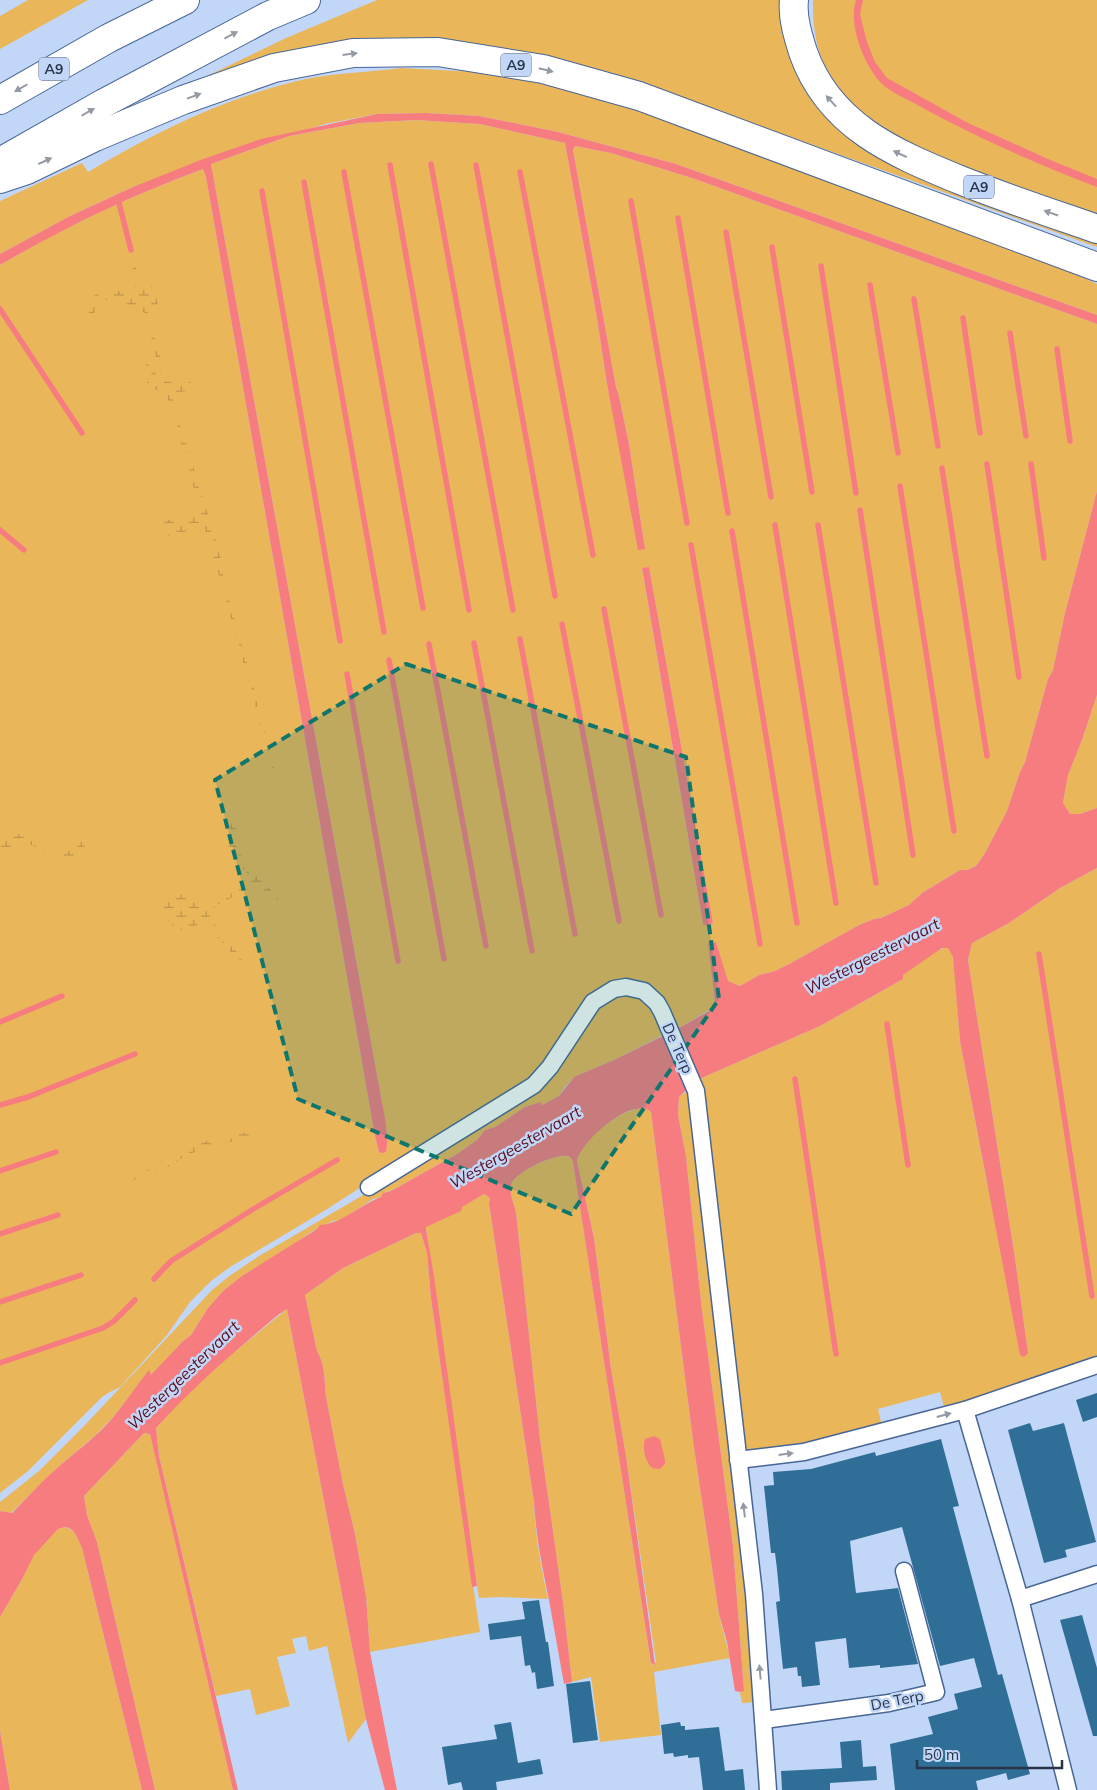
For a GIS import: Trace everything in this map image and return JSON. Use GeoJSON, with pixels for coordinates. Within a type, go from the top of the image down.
{"type":"FeatureCollection","features":[{"type":"Feature","properties":{"kind":"highway","name":"A9"},"geometry":{"type":"LineString","coordinates":[[109,38],[150,0]]}},
{"type":"Feature","properties":{"kind":"highway","name":"A9"},"geometry":{"type":"LineString","coordinates":[[0,100],[109,38],[185,0]]}},
{"type":"Feature","properties":{"kind":"highway"},"geometry":{"type":"LineString","coordinates":[[0,162],[104,103],[259,20],[306,0]]}},
{"type":"Feature","properties":{"kind":"highway","name":"A9"},"geometry":{"type":"LineString","coordinates":[[794,0],[797,33],[809,69],[827,98],[867,134],[893,151],[978,187],[1097,229]]}},
{"type":"Feature","properties":{"kind":"highway","name":"A9"},"geometry":{"type":"LineString","coordinates":[[0,179],[27,170],[96,137],[183,100],[274,68],[352,53],[438,52],[543,69],[639,96],[1097,267]]}},
{"type":"Feature","properties":{"kind":"street","name":"De Terp"},"geometry":{"type":"LineString","coordinates":[[370,1187],[534,1085],[550,1067],[592,1002],[603,994],[626,986],[644,991],[657,1003],[696,1091],[754,1594],[768,1790]]}},
{"type":"Feature","properties":{"kind":"street"},"geometry":{"type":"LineString","coordinates":[[738,1460],[804,1452],[965,1410],[1097,1365]]}},
{"type":"Feature","properties":{"kind":"street"},"geometry":{"type":"LineString","coordinates":[[965,1410],[1020,1599],[1068,1790]]}},
{"type":"Feature","properties":{"kind":"street","name":"De Terp"},"geometry":{"type":"LineString","coordinates":[[764,1720],[889,1703],[936,1692],[904,1571]]}},
{"type":"Feature","properties":{"kind":"street"},"geometry":{"type":"LineString","coordinates":[[1020,1599],[1097,1574]]}},
{"type":"Feature","properties":{"kind":"highlighted area"},"geometry":{"type":"Polygon","coordinates":[[[406,664],[686,757],[719,999],[571,1214],[298,1099],[215,780],[406,664]]]}},
{"type":"Feature","properties":{"kind":"green space"},"geometry":{"type":"Polygon","coordinates":[[[28,0],[88,0],[0,49],[0,16],[28,0]]]}},
{"type":"Feature","properties":{"kind":"green space"},"geometry":{"type":"Polygon","coordinates":[[[377,0],[785,0],[824,112],[855,143],[902,168],[1097,241],[1097,247],[746,121],[597,70],[509,50],[460,43],[168,95],[286,38],[377,0]]]}},
{"type":"Feature","properties":{"kind":"green space"},"geometry":{"type":"Polygon","coordinates":[[[813,0],[1097,0],[1097,217],[933,155],[892,134],[873,121],[839,90],[826,70],[818,47],[814,24],[813,0]]]}},
{"type":"Feature","properties":{"kind":"green space"},"geometry":{"type":"Polygon","coordinates":[[[401,68],[477,72],[545,83],[631,108],[763,154],[1028,252],[1097,284],[1097,315],[676,164],[558,132],[479,116],[426,113],[377,114],[325,124],[133,187],[70,216],[0,254],[0,201],[82,163],[88,172],[166,129],[249,95],[277,86],[317,77],[401,68]]]}},
{"type":"Feature","properties":{"kind":"green space"},"geometry":{"type":"Polygon","coordinates":[[[416,120],[480,124],[565,143],[607,384],[620,448],[645,549],[629,444],[616,387],[573,150],[575,146],[611,153],[695,179],[1097,324],[1097,491],[1065,613],[1053,670],[1048,679],[1025,762],[1007,811],[976,866],[967,870],[960,870],[922,893],[909,905],[881,918],[859,925],[791,963],[775,971],[759,975],[740,986],[727,981],[716,942],[709,943],[715,1002],[713,1008],[677,1029],[667,1008],[614,985],[542,1071],[324,1211],[230,1267],[211,1281],[190,1302],[167,1335],[120,1387],[102,1397],[28,1471],[0,1493],[0,265],[49,237],[100,212],[151,189],[203,169],[206,177],[375,1136],[379,1152],[386,1152],[387,1134],[379,1086],[211,164],[289,136],[359,123],[416,120]],[[649,567],[642,569],[703,924],[710,925],[713,923],[649,567]]]}},
{"type":"Feature","properties":{"kind":"green space"},"geometry":{"type":"Polygon","coordinates":[[[131,250],[134,255],[142,290],[150,283],[157,297],[156,312],[150,312],[146,306],[166,378],[169,382],[174,383],[179,377],[184,378],[190,381],[194,388],[172,394],[172,397],[183,435],[188,443],[190,456],[215,536],[222,563],[224,581],[256,695],[261,698],[257,705],[276,772],[275,778],[204,527],[168,536],[164,521],[197,513],[200,509],[181,445],[182,440],[165,391],[155,390],[148,386],[145,376],[147,362],[151,359],[161,383],[162,379],[144,312],[127,308],[120,300],[105,300],[100,302],[92,317],[90,317],[89,301],[93,296],[107,292],[131,291],[134,289],[136,285],[129,251],[131,250]]]}},
{"type":"Feature","properties":{"kind":"green space"},"geometry":{"type":"Polygon","coordinates":[[[1097,695],[1097,808],[1080,814],[1070,814],[1063,803],[1068,775],[1097,695]]]}},
{"type":"Feature","properties":{"kind":"green space"},"geometry":{"type":"Polygon","coordinates":[[[232,820],[237,821],[239,851],[242,857],[279,900],[279,904],[272,900],[257,884],[216,906],[209,915],[241,954],[242,960],[238,961],[206,923],[203,921],[185,930],[179,930],[175,928],[157,904],[166,896],[180,894],[206,908],[253,880],[234,859],[229,849],[228,842],[232,820]]]}},
{"type":"Feature","properties":{"kind":"green space"},"geometry":{"type":"Polygon","coordinates":[[[12,834],[32,835],[51,848],[62,851],[74,849],[87,835],[89,839],[81,852],[72,857],[58,856],[25,842],[0,851],[0,839],[12,834]]]}},
{"type":"Feature","properties":{"kind":"green space"},"geometry":{"type":"Polygon","coordinates":[[[1097,868],[1097,1357],[960,1404],[944,1407],[940,1392],[878,1409],[882,1426],[805,1446],[750,1452],[740,1444],[697,1080],[820,1026],[903,979],[903,975],[932,954],[948,948],[954,963],[960,1041],[987,1183],[1028,1353],[968,960],[972,943],[1009,923],[1060,888],[1097,868]]]}},
{"type":"Feature","properties":{"kind":"green space"},"geometry":{"type":"Polygon","coordinates":[[[620,992],[647,999],[667,1033],[616,1059],[574,1077],[559,1096],[542,1105],[541,1102],[525,1107],[495,1127],[485,1130],[477,1140],[457,1154],[391,1191],[385,1192],[381,1197],[373,1199],[341,1220],[333,1221],[311,1232],[284,1251],[242,1276],[224,1290],[208,1308],[191,1335],[183,1341],[151,1376],[149,1371],[119,1410],[100,1430],[11,1513],[0,1511],[0,1502],[39,1471],[84,1426],[212,1290],[259,1256],[499,1112],[591,1010],[620,992]]]}},
{"type":"Feature","properties":{"kind":"green space"},"geometry":{"type":"Polygon","coordinates":[[[688,1087],[690,1089],[758,1702],[742,1703],[740,1692],[744,1691],[733,1546],[701,1302],[686,1156],[678,1115],[679,1097],[687,1091],[688,1087]]]}},
{"type":"Feature","properties":{"kind":"green space"},"geometry":{"type":"Polygon","coordinates":[[[644,1107],[651,1112],[694,1448],[719,1614],[730,1658],[654,1672],[661,1735],[600,1742],[591,1677],[572,1682],[563,1602],[540,1439],[516,1212],[511,1195],[511,1185],[527,1169],[545,1160],[569,1156],[573,1161],[652,1665],[656,1662],[626,1456],[611,1369],[594,1238],[577,1161],[580,1152],[594,1134],[625,1113],[644,1107]]]}},
{"type":"Feature","properties":{"kind":"green space"},"geometry":{"type":"Polygon","coordinates":[[[252,1131],[257,1133],[255,1136],[189,1154],[135,1187],[128,1185],[130,1181],[180,1149],[192,1144],[252,1131]]]}},
{"type":"Feature","properties":{"kind":"green space"},"geometry":{"type":"Polygon","coordinates":[[[484,1194],[490,1198],[489,1203],[534,1502],[539,1551],[548,1599],[479,1598],[477,1586],[426,1227],[484,1194]]]}},
{"type":"Feature","properties":{"kind":"green space"},"geometry":{"type":"Polygon","coordinates":[[[416,1233],[421,1233],[427,1253],[431,1298],[480,1632],[370,1652],[366,1596],[355,1534],[326,1397],[323,1368],[317,1351],[305,1295],[343,1268],[416,1233]]]}},
{"type":"Feature","properties":{"kind":"green space"},"geometry":{"type":"Polygon","coordinates":[[[287,1309],[366,1719],[348,1743],[327,1646],[309,1651],[306,1636],[292,1639],[296,1653],[277,1657],[290,1706],[256,1715],[250,1689],[216,1696],[159,1456],[156,1428],[183,1398],[217,1366],[287,1309]]]}},
{"type":"Feature","properties":{"kind":"green space"},"geometry":{"type":"Polygon","coordinates":[[[144,1433],[150,1434],[154,1449],[233,1790],[155,1790],[97,1542],[87,1515],[84,1496],[144,1433]]]}},
{"type":"Feature","properties":{"kind":"green space"},"geometry":{"type":"Polygon","coordinates":[[[63,1527],[73,1532],[82,1548],[142,1790],[10,1790],[0,1731],[0,1617],[21,1581],[33,1555],[58,1529],[63,1527]]]}},
{"type":"Feature","properties":{"kind":"water"},"geometry":{"type":"Polygon","coordinates":[[[856,0],[863,0],[860,14],[867,42],[875,62],[887,78],[968,123],[1097,179],[1097,187],[986,140],[888,89],[873,73],[858,42],[854,20],[856,0]]]}},
{"type":"Feature","properties":{"kind":"water"},"geometry":{"type":"Polygon","coordinates":[[[426,113],[479,116],[558,132],[676,164],[1097,315],[1097,324],[695,179],[611,153],[575,146],[573,150],[616,387],[629,444],[645,549],[638,550],[565,143],[480,124],[416,120],[359,123],[289,136],[211,164],[385,1119],[387,1144],[386,1152],[382,1153],[379,1152],[375,1136],[206,177],[203,169],[99,212],[0,265],[0,254],[70,216],[133,187],[203,159],[261,139],[377,114],[426,113]]]}},
{"type":"Feature","properties":{"kind":"water","name":"Westergeestervaart"},"geometry":{"type":"Polygon","coordinates":[[[1097,491],[1097,695],[1068,775],[1063,803],[1070,814],[1080,814],[1097,808],[1097,868],[1060,888],[1009,923],[972,943],[968,960],[1028,1353],[1024,1357],[1020,1355],[960,1041],[953,957],[948,948],[942,948],[903,975],[903,979],[820,1026],[697,1080],[679,1097],[678,1115],[686,1156],[701,1302],[733,1546],[744,1691],[735,1691],[727,1642],[719,1614],[694,1448],[651,1112],[643,1108],[621,1114],[609,1122],[588,1142],[577,1161],[594,1238],[611,1369],[626,1456],[655,1665],[651,1663],[573,1162],[569,1156],[554,1157],[536,1164],[519,1175],[511,1185],[511,1195],[516,1212],[540,1439],[563,1602],[572,1682],[564,1684],[542,1563],[489,1203],[490,1198],[484,1194],[462,1207],[461,1211],[426,1227],[477,1586],[472,1587],[431,1298],[427,1253],[421,1233],[416,1233],[343,1268],[305,1295],[317,1351],[323,1368],[326,1397],[355,1534],[366,1596],[370,1652],[397,1790],[385,1790],[366,1719],[287,1309],[215,1369],[156,1428],[159,1456],[238,1790],[233,1790],[150,1434],[144,1433],[84,1496],[87,1515],[97,1542],[155,1790],[142,1790],[82,1548],[78,1539],[74,1532],[67,1527],[58,1529],[34,1555],[0,1617],[0,1511],[12,1513],[49,1475],[101,1430],[115,1415],[149,1370],[151,1375],[191,1335],[208,1308],[224,1290],[242,1276],[317,1229],[320,1225],[337,1221],[381,1197],[383,1193],[391,1191],[457,1154],[477,1140],[485,1130],[495,1127],[525,1107],[541,1102],[542,1105],[559,1096],[574,1077],[616,1059],[713,1009],[715,1002],[708,943],[716,942],[728,981],[740,986],[759,975],[775,971],[791,963],[859,925],[881,918],[909,905],[922,893],[960,870],[967,870],[976,866],[1007,811],[1025,762],[1048,679],[1053,670],[1065,613],[1097,491]]]}},
{"type":"Feature","properties":{"kind":"water"},"geometry":{"type":"Polygon","coordinates":[[[649,567],[713,923],[707,926],[703,924],[642,568],[649,567]]]}},
{"type":"Feature","properties":{"kind":"water"},"geometry":{"type":"Polygon","coordinates":[[[654,1436],[660,1439],[665,1460],[665,1464],[660,1469],[652,1468],[645,1455],[645,1439],[654,1436]]]}},
{"type":"Feature","properties":{"kind":"water"},"geometry":{"type":"Polygon","coordinates":[[[0,1731],[10,1790],[0,1790],[0,1731]]]}},
{"type":"Feature","properties":{"kind":"building"},"geometry":{"type":"Polygon","coordinates":[[[1097,1393],[1097,1417],[1083,1422],[1076,1400],[1097,1393]]]}},
{"type":"Feature","properties":{"kind":"building"},"geometry":{"type":"Polygon","coordinates":[[[1030,1423],[1033,1431],[1064,1423],[1096,1542],[1065,1550],[1067,1557],[1044,1563],[1008,1430],[1030,1423]]]}},
{"type":"Feature","properties":{"kind":"building"},"geometry":{"type":"Polygon","coordinates":[[[941,1439],[959,1506],[953,1507],[998,1675],[1002,1674],[1030,1774],[1008,1780],[1006,1773],[976,1781],[978,1790],[895,1790],[890,1744],[933,1734],[928,1717],[958,1709],[954,1694],[982,1687],[974,1658],[940,1666],[902,1527],[850,1541],[854,1577],[856,1593],[898,1588],[918,1664],[880,1668],[880,1665],[849,1668],[846,1638],[815,1642],[820,1685],[802,1687],[801,1676],[798,1676],[797,1667],[783,1669],[776,1602],[780,1601],[777,1569],[775,1553],[771,1553],[764,1486],[774,1485],[773,1472],[811,1469],[875,1452],[876,1456],[941,1439]]]}},
{"type":"Feature","properties":{"kind":"building"},"geometry":{"type":"Polygon","coordinates":[[[539,1600],[546,1642],[548,1642],[554,1686],[537,1689],[535,1672],[532,1673],[530,1665],[525,1666],[521,1636],[490,1640],[488,1624],[525,1619],[522,1602],[539,1600]]]}},
{"type":"Feature","properties":{"kind":"building"},"geometry":{"type":"Polygon","coordinates":[[[1082,1615],[1097,1668],[1097,1736],[1093,1736],[1060,1620],[1082,1615]]]}},
{"type":"Feature","properties":{"kind":"building"},"geometry":{"type":"Polygon","coordinates":[[[590,1681],[598,1740],[573,1743],[566,1684],[590,1681]]]}},
{"type":"Feature","properties":{"kind":"building"},"geometry":{"type":"Polygon","coordinates":[[[511,1722],[518,1763],[540,1759],[543,1774],[496,1782],[497,1790],[463,1790],[461,1782],[448,1785],[442,1747],[497,1739],[494,1725],[511,1722]]]}},
{"type":"Feature","properties":{"kind":"building"},"geometry":{"type":"Polygon","coordinates":[[[680,1722],[681,1726],[685,1726],[685,1730],[719,1727],[725,1771],[743,1769],[745,1790],[703,1790],[699,1757],[688,1758],[688,1755],[674,1757],[673,1753],[664,1754],[661,1725],[680,1722]]]}},
{"type":"Feature","properties":{"kind":"building"},"geometry":{"type":"Polygon","coordinates":[[[861,1740],[863,1767],[876,1766],[877,1780],[830,1783],[830,1790],[782,1790],[781,1771],[842,1768],[840,1742],[861,1740]]]}},
{"type":"Feature","properties":{"kind":"waterway"},"geometry":{"type":"LineString","coordinates":[[431,164],[513,610]]}},
{"type":"Feature","properties":{"kind":"waterway"},"geometry":{"type":"LineString","coordinates":[[390,165],[469,610]]}},
{"type":"Feature","properties":{"kind":"waterway"},"geometry":{"type":"LineString","coordinates":[[476,165],[555,596]]}},
{"type":"Feature","properties":{"kind":"waterway"},"geometry":{"type":"LineString","coordinates":[[344,172],[423,608]]}},
{"type":"Feature","properties":{"kind":"waterway"},"geometry":{"type":"LineString","coordinates":[[520,172],[593,555]]}},
{"type":"Feature","properties":{"kind":"waterway"},"geometry":{"type":"LineString","coordinates":[[304,182],[384,632]]}},
{"type":"Feature","properties":{"kind":"waterway"},"geometry":{"type":"LineString","coordinates":[[262,191],[340,641]]}},
{"type":"Feature","properties":{"kind":"waterway"},"geometry":{"type":"LineString","coordinates":[[631,201],[687,523]]}},
{"type":"Feature","properties":{"kind":"waterway"},"geometry":{"type":"LineString","coordinates":[[119,203],[131,250]]}},
{"type":"Feature","properties":{"kind":"waterway"},"geometry":{"type":"LineString","coordinates":[[678,218],[728,513]]}},
{"type":"Feature","properties":{"kind":"waterway"},"geometry":{"type":"LineString","coordinates":[[726,232],[771,497]]}},
{"type":"Feature","properties":{"kind":"waterway"},"geometry":{"type":"LineString","coordinates":[[772,247],[812,492]]}},
{"type":"Feature","properties":{"kind":"waterway"},"geometry":{"type":"LineString","coordinates":[[821,266],[856,493]]}},
{"type":"Feature","properties":{"kind":"waterway"},"geometry":{"type":"LineString","coordinates":[[870,285],[898,453]]}},
{"type":"Feature","properties":{"kind":"waterway"},"geometry":{"type":"LineString","coordinates":[[914,299],[938,446]]}},
{"type":"Feature","properties":{"kind":"waterway"},"geometry":{"type":"LineString","coordinates":[[0,309],[82,433]]}},
{"type":"Feature","properties":{"kind":"waterway"},"geometry":{"type":"LineString","coordinates":[[963,318],[980,433]]}},
{"type":"Feature","properties":{"kind":"waterway"},"geometry":{"type":"LineString","coordinates":[[1010,333],[1026,436]]}},
{"type":"Feature","properties":{"kind":"waterway"},"geometry":{"type":"LineString","coordinates":[[1057,349],[1070,441]]}},
{"type":"Feature","properties":{"kind":"waterway"},"geometry":{"type":"LineString","coordinates":[[987,464],[1019,677]]}},
{"type":"Feature","properties":{"kind":"waterway"},"geometry":{"type":"LineString","coordinates":[[1031,464],[1044,558]]}},
{"type":"Feature","properties":{"kind":"waterway"},"geometry":{"type":"LineString","coordinates":[[942,468],[987,756]]}},
{"type":"Feature","properties":{"kind":"waterway"},"geometry":{"type":"LineString","coordinates":[[900,486],[954,831]]}},
{"type":"Feature","properties":{"kind":"waterway"},"geometry":{"type":"LineString","coordinates":[[860,510],[913,855]]}},
{"type":"Feature","properties":{"kind":"waterway"},"geometry":{"type":"LineString","coordinates":[[775,525],[836,903]]}},
{"type":"Feature","properties":{"kind":"waterway"},"geometry":{"type":"LineString","coordinates":[[818,525],[876,883]]}},
{"type":"Feature","properties":{"kind":"waterway"},"geometry":{"type":"LineString","coordinates":[[0,530],[24,550]]}},
{"type":"Feature","properties":{"kind":"waterway"},"geometry":{"type":"LineString","coordinates":[[732,531],[797,923]]}},
{"type":"Feature","properties":{"kind":"waterway"},"geometry":{"type":"LineString","coordinates":[[691,545],[760,944]]}},
{"type":"Feature","properties":{"kind":"waterway"},"geometry":{"type":"LineString","coordinates":[[604,609],[661,915]]}},
{"type":"Feature","properties":{"kind":"waterway"},"geometry":{"type":"LineString","coordinates":[[562,624],[619,921]]}},
{"type":"Feature","properties":{"kind":"waterway"},"geometry":{"type":"LineString","coordinates":[[520,639],[575,934]]}},
{"type":"Feature","properties":{"kind":"waterway"},"geometry":{"type":"LineString","coordinates":[[474,643],[532,951]]}},
{"type":"Feature","properties":{"kind":"waterway"},"geometry":{"type":"LineString","coordinates":[[429,644],[486,946]]}},
{"type":"Feature","properties":{"kind":"waterway"},"geometry":{"type":"LineString","coordinates":[[389,660],[444,959]]}},
{"type":"Feature","properties":{"kind":"waterway"},"geometry":{"type":"LineString","coordinates":[[347,674],[398,961]]}},
{"type":"Feature","properties":{"kind":"waterway"},"geometry":{"type":"LineString","coordinates":[[1039,954],[1092,1296]]}},
{"type":"Feature","properties":{"kind":"waterway"},"geometry":{"type":"LineString","coordinates":[[0,1022],[62,996]]}},
{"type":"Feature","properties":{"kind":"waterway"},"geometry":{"type":"LineString","coordinates":[[887,1024],[908,1165]]}},
{"type":"Feature","properties":{"kind":"waterway"},"geometry":{"type":"LineString","coordinates":[[0,1105],[28,1097],[135,1054]]}},
{"type":"Feature","properties":{"kind":"waterway"},"geometry":{"type":"LineString","coordinates":[[795,1079],[836,1354]]}},
{"type":"Feature","properties":{"kind":"waterway"},"geometry":{"type":"LineString","coordinates":[[0,1171],[56,1152]]}},
{"type":"Feature","properties":{"kind":"waterway"},"geometry":{"type":"LineString","coordinates":[[154,1279],[171,1261],[255,1208],[337,1160]]}},
{"type":"Feature","properties":{"kind":"waterway"},"geometry":{"type":"LineString","coordinates":[[0,1234],[58,1215]]}},
{"type":"Feature","properties":{"kind":"waterway"},"geometry":{"type":"LineString","coordinates":[[0,1302],[81,1275]]}},
{"type":"Feature","properties":{"kind":"waterway"},"geometry":{"type":"LineString","coordinates":[[0,1363],[103,1328],[114,1321],[135,1300]]}}]}
